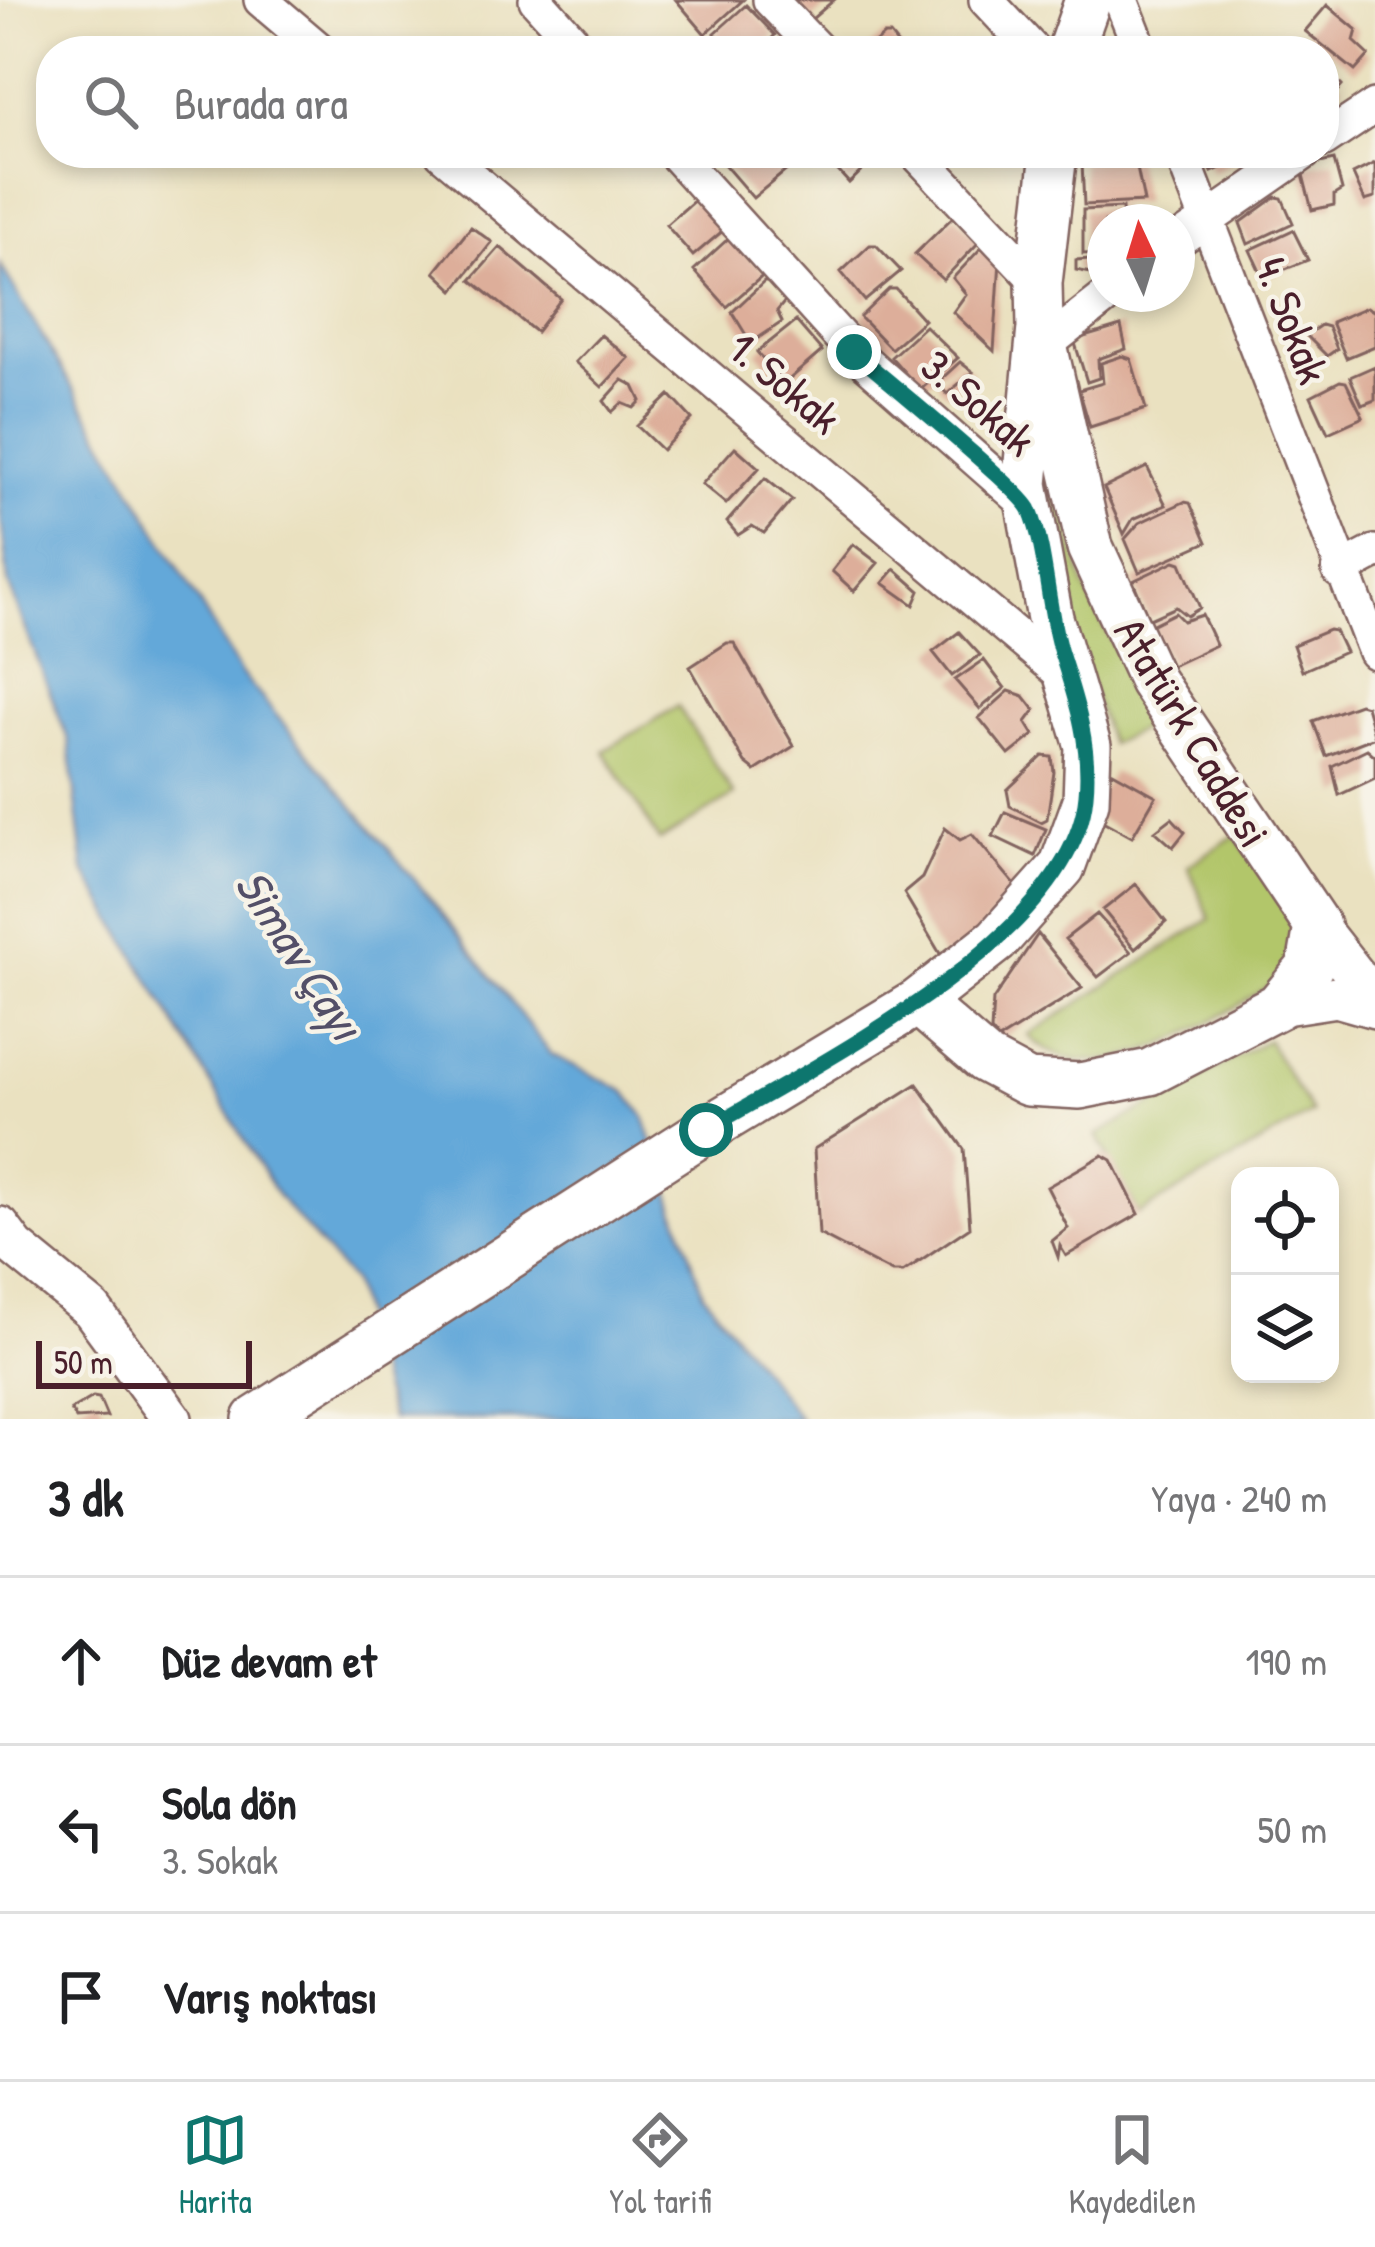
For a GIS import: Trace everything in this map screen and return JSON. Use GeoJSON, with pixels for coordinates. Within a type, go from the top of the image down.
{"type":"FeatureCollection","features":[{"type":"Feature","properties":{"kind":"main road"},"geometry":{"type":"LineString","coordinates":[[1075,36],[1088,0]]}},
{"type":"Feature","properties":{"kind":"main road","name":"Atatürk Caddesi"},"geometry":{"type":"LineString","coordinates":[[1052,168],[1039,283],[1042,337],[1090,547],[1152,681],[1295,866],[1317,926]]}},
{"type":"Feature","properties":{"kind":"main road"},"geometry":{"type":"LineString","coordinates":[[256,1419],[706,1130],[918,1002],[998,940],[1062,867],[1086,801],[1088,746],[1050,619],[1025,484],[1042,337]]}},
{"type":"Feature","properties":{"kind":"main road"},"geometry":{"type":"LineString","coordinates":[[918,1002],[985,1060],[1028,1083],[1081,1086],[1150,1072],[1278,1006],[1310,967],[1317,926]]}},
{"type":"Feature","properties":{"kind":"street"},"geometry":{"type":"LineString","coordinates":[[260,0],[303,36]]}},
{"type":"Feature","properties":{"kind":"street"},"geometry":{"type":"LineString","coordinates":[[536,0],[568,36]]}},
{"type":"Feature","properties":{"kind":"street"},"geometry":{"type":"LineString","coordinates":[[770,0],[805,36]]}},
{"type":"Feature","properties":{"kind":"street"},"geometry":{"type":"LineString","coordinates":[[986,0],[1020,36]]}},
{"type":"Feature","properties":{"kind":"street"},"geometry":{"type":"LineString","coordinates":[[1121,0],[1135,36]]}},
{"type":"Feature","properties":{"kind":"street"},"geometry":{"type":"LineString","coordinates":[[1339,130],[1375,106]]}},
{"type":"Feature","properties":{"kind":"street","name":"1. Sokak"},"geometry":{"type":"LineString","coordinates":[[460,168],[1070,680]]}},
{"type":"Feature","properties":{"kind":"street","name":"3. Sokak"},"geometry":{"type":"LineString","coordinates":[[688,168],[854,352],[1030,507]]}},
{"type":"Feature","properties":{"kind":"street"},"geometry":{"type":"LineString","coordinates":[[930,168],[1039,283]]}},
{"type":"Feature","properties":{"kind":"street","name":"4. Sokak"},"geometry":{"type":"LineString","coordinates":[[1187,168],[1339,571],[1375,652]]}},
{"type":"Feature","properties":{"kind":"street"},"geometry":{"type":"LineString","coordinates":[[1195,227],[1281,168]]}},
{"type":"Feature","properties":{"kind":"street"},"geometry":{"type":"LineString","coordinates":[[1042,337],[1087,309]]}},
{"type":"Feature","properties":{"kind":"street"},"geometry":{"type":"LineString","coordinates":[[1339,571],[1375,552]]}},
{"type":"Feature","properties":{"kind":"street","name":"Atatürk Caddesi"},"geometry":{"type":"LineString","coordinates":[[1317,926],[1375,1004]]}},
{"type":"Feature","properties":{"kind":"street"},"geometry":{"type":"LineString","coordinates":[[1278,1006],[1336,997],[1375,1004]]}},
{"type":"Feature","properties":{"kind":"street"},"geometry":{"type":"LineString","coordinates":[[0,1227],[15,1247],[92,1310],[172,1419]]}},
{"type":"Feature","properties":{"kind":"green space"},"geometry":{"type":"Polygon","coordinates":[[[1053,470],[1085,588],[1153,724],[1110,744],[1065,612],[1035,474],[1053,470]]]}},
{"type":"Feature","properties":{"kind":"green space"},"geometry":{"type":"Polygon","coordinates":[[[678,706],[734,795],[660,841],[604,751],[678,706]]]}},
{"type":"Feature","properties":{"kind":"green space"},"geometry":{"type":"Polygon","coordinates":[[[1235,835],[1298,925],[1293,970],[1199,1028],[1125,1057],[1089,1061],[1056,1055],[1028,1035],[1210,919],[1188,866],[1235,835]]]}},
{"type":"Feature","properties":{"kind":"green space"},"geometry":{"type":"Polygon","coordinates":[[[1267,1040],[1312,1113],[1139,1214],[1097,1135],[1267,1040]]]}},
{"type":"Feature","properties":{"kind":"water","name":"Simav Çayı"},"geometry":{"type":"Polygon","coordinates":[[[0,264],[240,672],[429,897],[551,1054],[626,1092],[644,1116],[703,1293],[800,1419],[391,1419],[352,1282],[277,1195],[84,870],[69,742],[8,583],[0,507],[0,264]]]}},
{"type":"Feature","properties":{"kind":"building"},"geometry":{"type":"Polygon","coordinates":[[[676,0],[743,0],[705,34],[676,0]]]}},
{"type":"Feature","properties":{"kind":"building"},"geometry":{"type":"Polygon","coordinates":[[[793,0],[834,0],[812,19],[793,0]]]}},
{"type":"Feature","properties":{"kind":"building"},"geometry":{"type":"Polygon","coordinates":[[[746,5],[775,35],[718,36],[715,33],[746,5]]]}},
{"type":"Feature","properties":{"kind":"building"},"geometry":{"type":"Polygon","coordinates":[[[1327,5],[1357,30],[1354,41],[1369,55],[1355,71],[1339,58],[1339,36],[1311,36],[1305,31],[1327,5]]]}},
{"type":"Feature","properties":{"kind":"building"},"geometry":{"type":"Polygon","coordinates":[[[1375,163],[1375,198],[1365,201],[1353,174],[1375,163]]]}},
{"type":"Feature","properties":{"kind":"building"},"geometry":{"type":"Polygon","coordinates":[[[727,168],[788,169],[753,198],[727,168]]]}},
{"type":"Feature","properties":{"kind":"building"},"geometry":{"type":"Polygon","coordinates":[[[836,168],[865,168],[849,183],[836,168]]]}},
{"type":"Feature","properties":{"kind":"building"},"geometry":{"type":"Polygon","coordinates":[[[1082,168],[1137,168],[1144,202],[1087,205],[1082,168]]]}},
{"type":"Feature","properties":{"kind":"building"},"geometry":{"type":"Polygon","coordinates":[[[1301,168],[1336,168],[1342,190],[1334,195],[1334,205],[1312,210],[1301,168]]]}},
{"type":"Feature","properties":{"kind":"building"},"geometry":{"type":"Polygon","coordinates":[[[1276,197],[1282,198],[1293,223],[1248,244],[1240,223],[1276,197]]]}},
{"type":"Feature","properties":{"kind":"building"},"geometry":{"type":"Polygon","coordinates":[[[697,198],[725,229],[693,256],[666,225],[697,198]]]}},
{"type":"Feature","properties":{"kind":"building"},"geometry":{"type":"Polygon","coordinates":[[[1083,210],[1087,210],[1087,254],[1083,254],[1083,210]]]}},
{"type":"Feature","properties":{"kind":"building"},"geometry":{"type":"Polygon","coordinates":[[[955,215],[979,242],[943,280],[915,254],[955,215]]]}},
{"type":"Feature","properties":{"kind":"building"},"geometry":{"type":"Polygon","coordinates":[[[471,227],[492,242],[454,290],[435,272],[471,227]]]}},
{"type":"Feature","properties":{"kind":"building"},"geometry":{"type":"Polygon","coordinates":[[[1293,230],[1308,260],[1263,278],[1250,250],[1293,230]]]}},
{"type":"Feature","properties":{"kind":"building"},"geometry":{"type":"Polygon","coordinates":[[[729,238],[766,273],[727,307],[694,270],[729,238]]]}},
{"type":"Feature","properties":{"kind":"building"},"geometry":{"type":"Polygon","coordinates":[[[870,245],[876,245],[901,271],[865,301],[841,272],[870,245]]]}},
{"type":"Feature","properties":{"kind":"building"},"geometry":{"type":"Polygon","coordinates":[[[500,247],[561,299],[536,332],[471,280],[500,247]]]}},
{"type":"Feature","properties":{"kind":"building"},"geometry":{"type":"Polygon","coordinates":[[[982,247],[1000,260],[994,351],[953,312],[966,294],[953,278],[982,247]]]}},
{"type":"Feature","properties":{"kind":"building"},"geometry":{"type":"Polygon","coordinates":[[[1087,259],[1087,272],[1076,270],[1076,260],[1087,259]]]}},
{"type":"Feature","properties":{"kind":"building"},"geometry":{"type":"Polygon","coordinates":[[[764,282],[770,282],[786,300],[777,311],[782,322],[751,343],[732,312],[764,282]]]}},
{"type":"Feature","properties":{"kind":"building"},"geometry":{"type":"Polygon","coordinates":[[[889,289],[896,289],[924,320],[891,349],[860,317],[889,289]]]}},
{"type":"Feature","properties":{"kind":"building"},"geometry":{"type":"Polygon","coordinates":[[[1367,307],[1375,312],[1375,346],[1346,358],[1331,322],[1367,307]]]}},
{"type":"Feature","properties":{"kind":"building"},"geometry":{"type":"Polygon","coordinates":[[[796,321],[822,351],[784,384],[757,352],[796,321]]]}},
{"type":"Feature","properties":{"kind":"building"},"geometry":{"type":"Polygon","coordinates":[[[1321,325],[1328,327],[1337,349],[1327,356],[1306,335],[1321,325]]]}},
{"type":"Feature","properties":{"kind":"building"},"geometry":{"type":"Polygon","coordinates":[[[925,326],[958,358],[920,390],[891,357],[925,326]]]}},
{"type":"Feature","properties":{"kind":"building"},"geometry":{"type":"Polygon","coordinates":[[[1121,326],[1126,349],[1098,359],[1099,378],[1087,382],[1074,340],[1121,326]]]}},
{"type":"Feature","properties":{"kind":"building"},"geometry":{"type":"Polygon","coordinates":[[[601,335],[629,358],[602,387],[575,362],[601,335]]]}},
{"type":"Feature","properties":{"kind":"building"},"geometry":{"type":"Polygon","coordinates":[[[1122,356],[1131,359],[1146,409],[1090,427],[1079,390],[1103,383],[1101,363],[1122,356]]]}},
{"type":"Feature","properties":{"kind":"building"},"geometry":{"type":"Polygon","coordinates":[[[960,362],[973,372],[947,394],[937,383],[960,362]]]}},
{"type":"Feature","properties":{"kind":"building"},"geometry":{"type":"Polygon","coordinates":[[[1375,366],[1375,400],[1362,405],[1350,377],[1375,366]]]}},
{"type":"Feature","properties":{"kind":"building"},"geometry":{"type":"Polygon","coordinates":[[[623,380],[634,386],[641,401],[634,408],[622,403],[612,412],[604,401],[623,380]]]}},
{"type":"Feature","properties":{"kind":"building"},"geometry":{"type":"Polygon","coordinates":[[[1346,382],[1363,417],[1328,433],[1311,396],[1346,382]]]}},
{"type":"Feature","properties":{"kind":"building"},"geometry":{"type":"Polygon","coordinates":[[[670,395],[692,419],[662,450],[637,426],[670,395]]]}},
{"type":"Feature","properties":{"kind":"building"},"geometry":{"type":"Polygon","coordinates":[[[735,447],[759,468],[726,504],[702,484],[735,447]]]}},
{"type":"Feature","properties":{"kind":"building"},"geometry":{"type":"Polygon","coordinates":[[[1147,467],[1166,505],[1133,519],[1124,534],[1104,488],[1147,467]]]}},
{"type":"Feature","properties":{"kind":"building"},"geometry":{"type":"Polygon","coordinates":[[[765,478],[792,500],[764,533],[752,526],[738,535],[727,522],[765,478]]]}},
{"type":"Feature","properties":{"kind":"building"},"geometry":{"type":"Polygon","coordinates":[[[1190,503],[1207,542],[1139,572],[1125,539],[1139,523],[1190,503]]]}},
{"type":"Feature","properties":{"kind":"building"},"geometry":{"type":"Polygon","coordinates":[[[853,544],[878,563],[854,591],[832,571],[853,544]]]}},
{"type":"Feature","properties":{"kind":"building"},"geometry":{"type":"Polygon","coordinates":[[[1175,561],[1181,563],[1200,608],[1187,616],[1176,607],[1149,619],[1133,581],[1175,561]]]}},
{"type":"Feature","properties":{"kind":"building"},"geometry":{"type":"Polygon","coordinates":[[[895,569],[920,591],[914,605],[883,583],[895,569]]]}},
{"type":"Feature","properties":{"kind":"building"},"geometry":{"type":"Polygon","coordinates":[[[1175,613],[1183,621],[1202,615],[1216,645],[1171,666],[1151,625],[1175,613]]]}},
{"type":"Feature","properties":{"kind":"building"},"geometry":{"type":"Polygon","coordinates":[[[1335,631],[1345,652],[1302,671],[1293,645],[1335,631]]]}},
{"type":"Feature","properties":{"kind":"building"},"geometry":{"type":"Polygon","coordinates":[[[959,632],[980,655],[952,676],[933,652],[959,632]]]}},
{"type":"Feature","properties":{"kind":"building"},"geometry":{"type":"Polygon","coordinates":[[[734,643],[794,746],[755,771],[745,763],[690,667],[734,643]]]}},
{"type":"Feature","properties":{"kind":"building"},"geometry":{"type":"Polygon","coordinates":[[[984,660],[1005,688],[980,709],[955,680],[984,660]]]}},
{"type":"Feature","properties":{"kind":"building"},"geometry":{"type":"Polygon","coordinates":[[[1009,691],[1024,696],[1035,710],[1026,722],[1034,735],[1009,755],[979,718],[1009,691]]]}},
{"type":"Feature","properties":{"kind":"building"},"geometry":{"type":"Polygon","coordinates":[[[1359,704],[1366,706],[1375,737],[1326,756],[1313,721],[1359,704]]]}},
{"type":"Feature","properties":{"kind":"building"},"geometry":{"type":"Polygon","coordinates":[[[1367,749],[1375,756],[1375,778],[1339,795],[1332,766],[1367,749]]]}},
{"type":"Feature","properties":{"kind":"building"},"geometry":{"type":"Polygon","coordinates":[[[1043,756],[1052,757],[1054,772],[1047,819],[1041,822],[1010,806],[1007,790],[1043,756]]]}},
{"type":"Feature","properties":{"kind":"building"},"geometry":{"type":"Polygon","coordinates":[[[1113,772],[1156,796],[1132,837],[1088,813],[1113,772]]]}},
{"type":"Feature","properties":{"kind":"building"},"geometry":{"type":"Polygon","coordinates":[[[1005,812],[1046,829],[1035,856],[993,836],[1005,812]]]}},
{"type":"Feature","properties":{"kind":"building"},"geometry":{"type":"Polygon","coordinates":[[[1172,818],[1185,832],[1173,847],[1155,831],[1172,818]]]}},
{"type":"Feature","properties":{"kind":"building"},"geometry":{"type":"Polygon","coordinates":[[[945,828],[960,840],[972,834],[1016,886],[972,942],[942,957],[904,893],[922,878],[945,828]]]}},
{"type":"Feature","properties":{"kind":"building"},"geometry":{"type":"Polygon","coordinates":[[[1136,884],[1166,922],[1135,949],[1103,910],[1136,884]]]}},
{"type":"Feature","properties":{"kind":"building"},"geometry":{"type":"Polygon","coordinates":[[[1097,914],[1131,952],[1098,977],[1065,939],[1097,914]]]}},
{"type":"Feature","properties":{"kind":"building"},"geometry":{"type":"Polygon","coordinates":[[[1038,934],[1082,988],[998,1040],[991,1031],[993,1000],[1038,934]]]}},
{"type":"Feature","properties":{"kind":"building"},"geometry":{"type":"Polygon","coordinates":[[[917,1084],[964,1149],[970,1227],[903,1272],[892,1272],[819,1234],[814,1149],[917,1084]]]}},
{"type":"Feature","properties":{"kind":"building"},"geometry":{"type":"Polygon","coordinates":[[[1103,1155],[1112,1160],[1139,1214],[1066,1256],[1060,1246],[1058,1257],[1052,1241],[1068,1228],[1047,1187],[1103,1155]]]}},
{"type":"Feature","properties":{"kind":"building"},"geometry":{"type":"Polygon","coordinates":[[[99,1398],[107,1417],[76,1419],[71,1410],[99,1398]]]}},
{"type":"Feature","properties":{"kind":"route"},"geometry":{"type":"LineString","coordinates":[[706,1130],[918,1002],[998,940],[1062,867],[1086,801],[1088,746],[1050,619],[1030,507],[854,352]]}}]}
